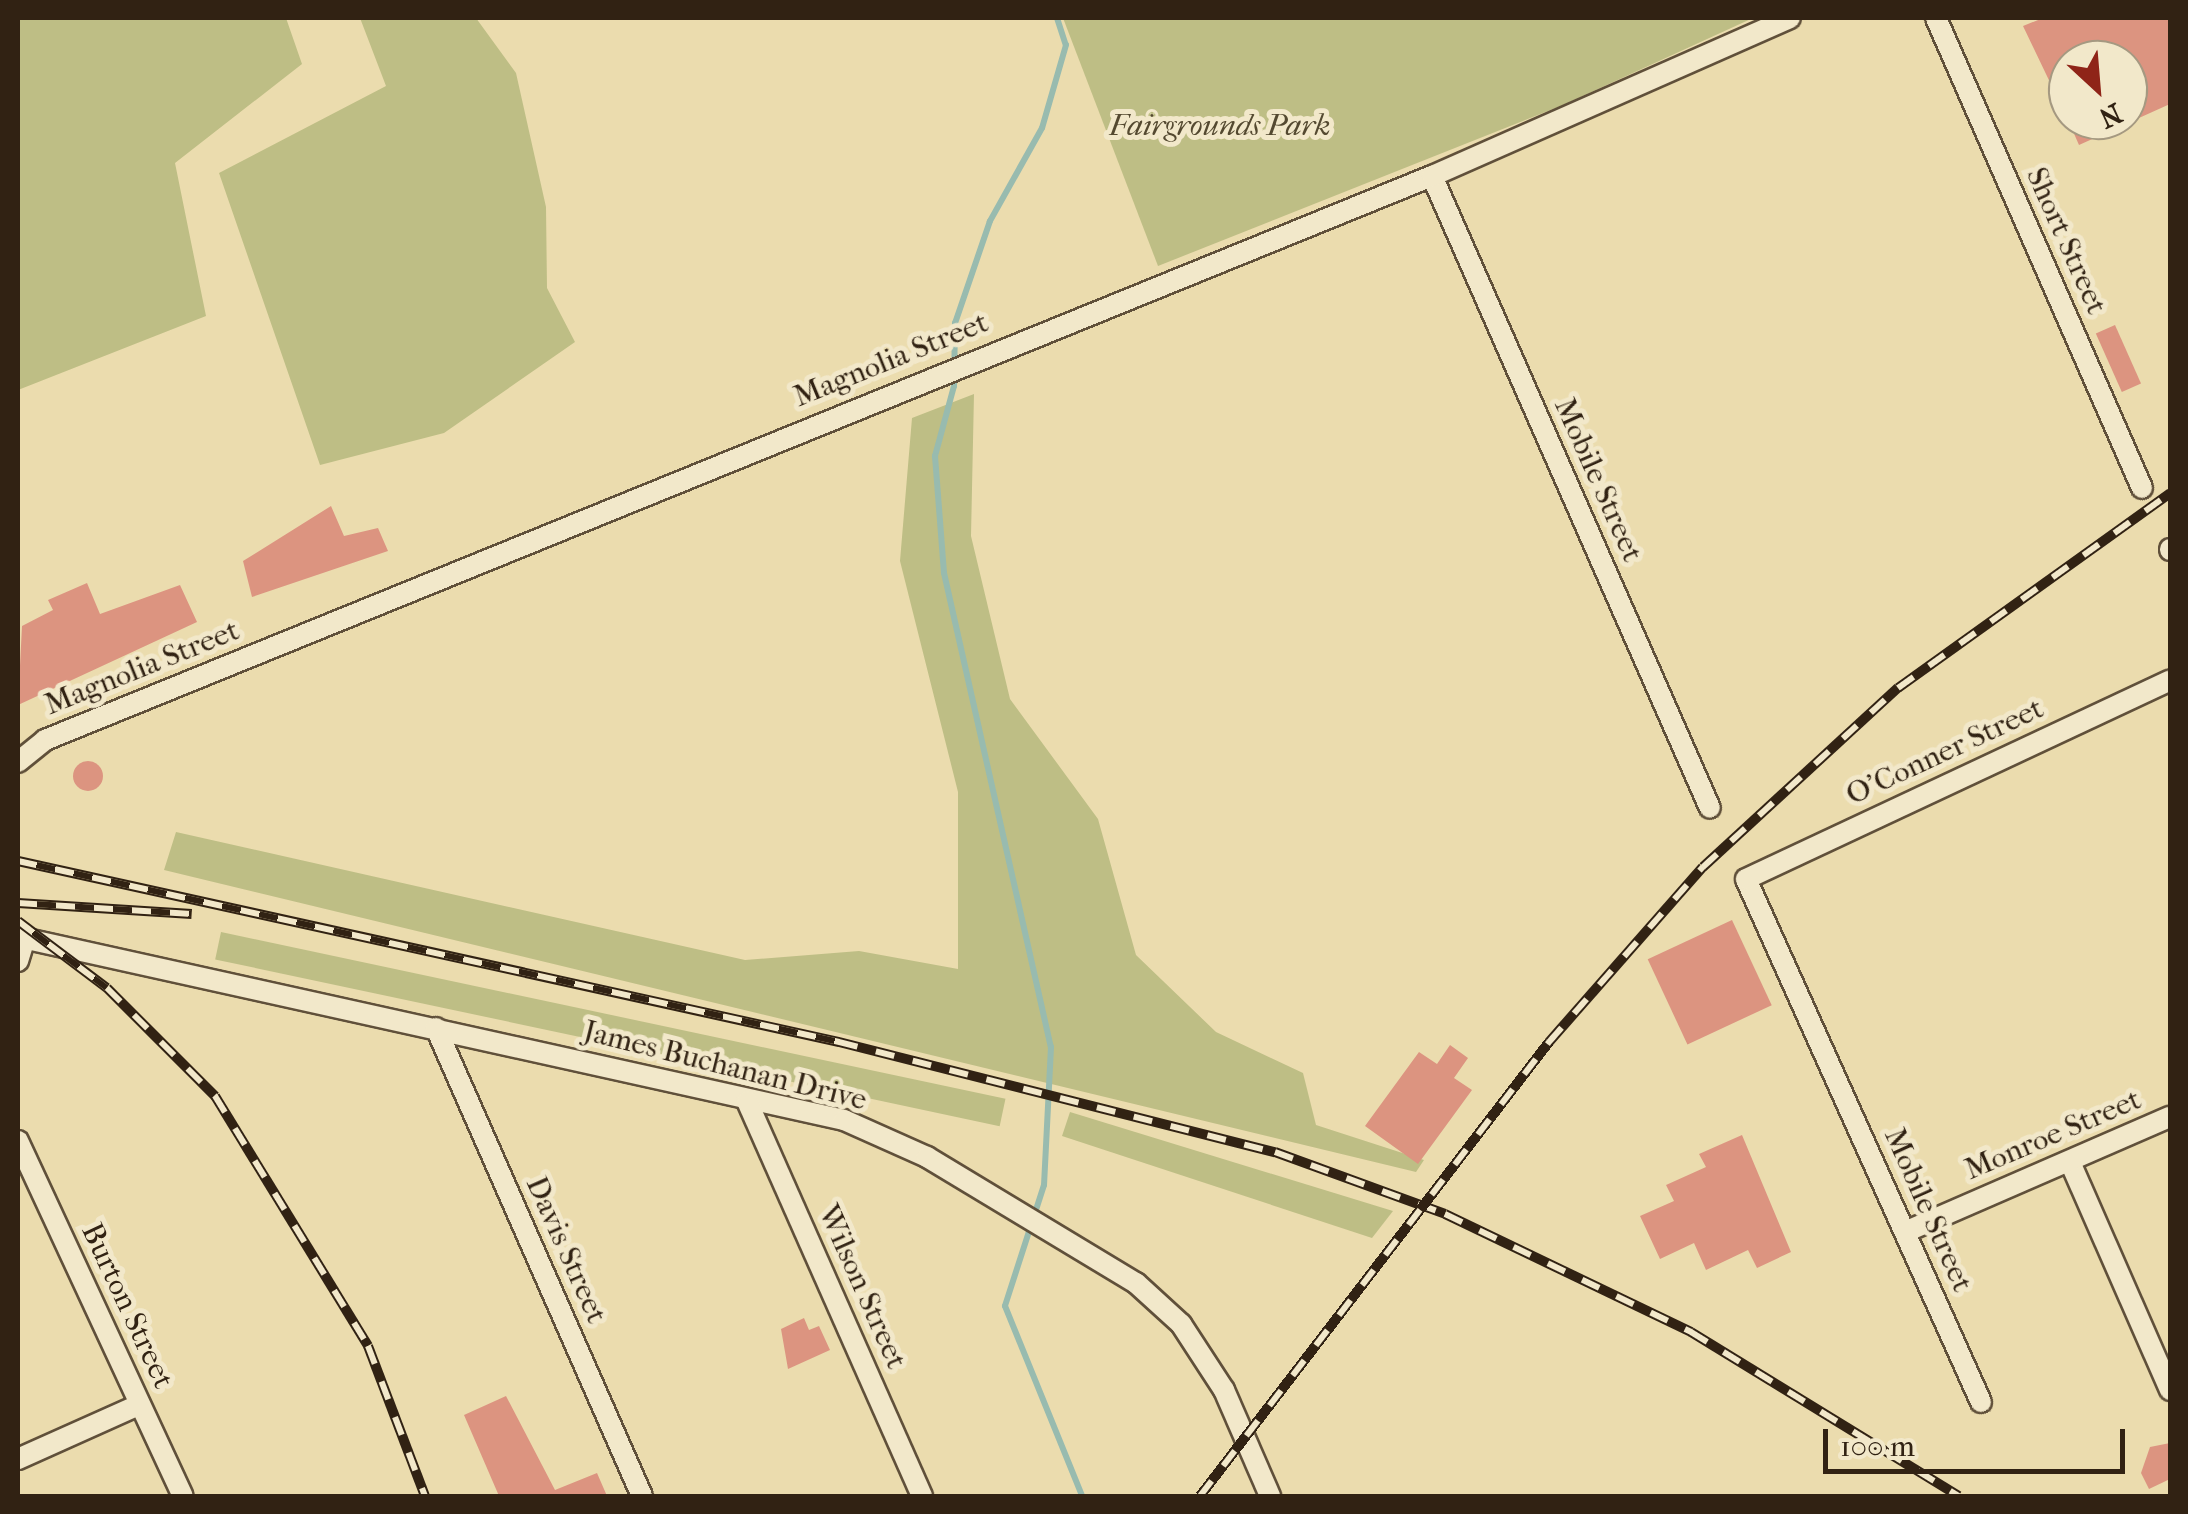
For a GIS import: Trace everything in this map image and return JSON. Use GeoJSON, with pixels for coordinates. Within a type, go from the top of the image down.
{"type":"FeatureCollection","features":[{"type":"Feature","properties":{"kind":"street","name":"Magnolia Street"},"geometry":{"type":"LineString","coordinates":[[18,762],[45,740],[939,372],[1432,176],[1790,18]]}},
{"type":"Feature","properties":{"kind":"street","name":"Short Street"},"geometry":{"type":"LineString","coordinates":[[1936,18],[2142,488]]}},
{"type":"Feature","properties":{"kind":"street","name":"Mobile Street"},"geometry":{"type":"LineString","coordinates":[[1432,176],[1710,808]]}},
{"type":"Feature","properties":{"kind":"street","name":"O'Conner Street"},"geometry":{"type":"LineString","coordinates":[[1746,879],[2170,680]]}},
{"type":"Feature","properties":{"kind":"street","name":"Mobile Street"},"geometry":{"type":"LineString","coordinates":[[1746,879],[1981,1402]]}},
{"type":"Feature","properties":{"kind":"street"},"geometry":{"type":"LineString","coordinates":[[18,961],[22,937]]}},
{"type":"Feature","properties":{"kind":"street","name":"James Buchanan Drive"},"geometry":{"type":"LineString","coordinates":[[22,937],[844,1120],[1056,1232],[1181,1324],[1224,1390],[1270,1496]]}},
{"type":"Feature","properties":{"kind":"street","name":"Davis Street"},"geometry":{"type":"LineString","coordinates":[[436,1028],[642,1496]]}},
{"type":"Feature","properties":{"kind":"street","name":"Wilson Street"},"geometry":{"type":"LineString","coordinates":[[747,1101],[922,1496]]}},
{"type":"Feature","properties":{"kind":"street","name":"Monroe Street"},"geometry":{"type":"LineString","coordinates":[[1904,1232],[2170,1117]]}},
{"type":"Feature","properties":{"kind":"street","name":"Burton Street"},"geometry":{"type":"LineString","coordinates":[[18,1140],[183,1496]]}},
{"type":"Feature","properties":{"kind":"street"},"geometry":{"type":"LineString","coordinates":[[2070,1162],[2170,1390]]}},
{"type":"Feature","properties":{"kind":"street"},"geometry":{"type":"LineString","coordinates":[[18,1459],[139,1405]]}},
{"type":"Feature","properties":{"kind":"green space"},"geometry":{"type":"Polygon","coordinates":[[[18,18],[286,18],[302,64],[175,163],[206,316],[18,390],[18,18]]]}},
{"type":"Feature","properties":{"kind":"green space"},"geometry":{"type":"Polygon","coordinates":[[[360,18],[476,18],[516,73],[546,207],[547,288],[575,342],[444,433],[320,465],[219,173],[386,86],[360,18]]]}},
{"type":"Feature","properties":{"kind":"green space","name":"Fairgrounds Park"},"geometry":{"type":"Polygon","coordinates":[[[1063,18],[1753,18],[1563,105],[1158,266],[1063,18]]]}},
{"type":"Feature","properties":{"kind":"green space"},"geometry":{"type":"Polygon","coordinates":[[[974,394],[971,536],[1010,699],[1098,819],[1136,955],[1216,1032],[1303,1073],[1316,1125],[1424,1160],[1416,1172],[164,870],[176,832],[745,960],[859,951],[958,969],[958,792],[900,561],[912,418],[974,394]]]}},
{"type":"Feature","properties":{"kind":"green space"},"geometry":{"type":"Polygon","coordinates":[[[221,932],[1005,1099],[1000,1126],[215,959],[221,932]]]}},
{"type":"Feature","properties":{"kind":"green space"},"geometry":{"type":"Polygon","coordinates":[[[1070,1112],[1393,1211],[1372,1238],[1062,1136],[1070,1112]]]}},
{"type":"Feature","properties":{"kind":"building"},"geometry":{"type":"Polygon","coordinates":[[[2043,18],[2170,18],[2170,104],[2148,114],[2148,40],[2048,40],[2048,79],[2023,26],[2043,18]]]}},
{"type":"Feature","properties":{"kind":"building"},"geometry":{"type":"Polygon","coordinates":[[[2115,325],[2141,383],[2122,392],[2096,334],[2115,325]]]}},
{"type":"Feature","properties":{"kind":"building"},"geometry":{"type":"Polygon","coordinates":[[[331,506],[344,536],[378,528],[388,551],[252,597],[243,561],[331,506]]]}},
{"type":"Feature","properties":{"kind":"building"},"geometry":{"type":"Polygon","coordinates":[[[87,583],[100,614],[180,585],[197,622],[18,705],[22,626],[53,610],[48,600],[87,583]]]}},
{"type":"Feature","properties":{"kind":"building"},"geometry":{"type":"Polygon","coordinates":[[[88,761],[99,765],[103,776],[99,787],[88,791],[77,787],[73,776],[77,765],[88,761]]]}},
{"type":"Feature","properties":{"kind":"building"},"geometry":{"type":"Polygon","coordinates":[[[1732,920],[1772,1005],[1687,1044],[1648,959],[1732,920]]]}},
{"type":"Feature","properties":{"kind":"building"},"geometry":{"type":"Polygon","coordinates":[[[1450,1045],[1468,1058],[1454,1078],[1472,1090],[1418,1164],[1365,1126],[1419,1052],[1437,1064],[1450,1045]]]}},
{"type":"Feature","properties":{"kind":"building"},"geometry":{"type":"Polygon","coordinates":[[[1742,1135],[1791,1252],[1757,1268],[1748,1250],[1706,1270],[1694,1243],[1660,1259],[1640,1216],[1674,1201],[1666,1185],[1706,1167],[1699,1154],[1742,1135]]]}},
{"type":"Feature","properties":{"kind":"building"},"geometry":{"type":"Polygon","coordinates":[[[804,1318],[809,1330],[819,1326],[830,1350],[788,1369],[781,1329],[804,1318]]]}},
{"type":"Feature","properties":{"kind":"building"},"geometry":{"type":"Polygon","coordinates":[[[506,1396],[555,1490],[597,1473],[607,1496],[499,1496],[464,1415],[506,1396]]]}},
{"type":"Feature","properties":{"kind":"building"},"geometry":{"type":"Polygon","coordinates":[[[2170,1443],[2170,1479],[2149,1489],[2141,1473],[2150,1447],[2170,1443]]]}},
{"type":"Feature","properties":{"kind":"waterway"},"geometry":{"type":"LineString","coordinates":[[1057,18],[1066,45],[1042,128],[990,221],[955,323],[954,386],[935,456],[944,573],[1051,1047],[1044,1185],[1005,1306],[1082,1496]]}},
{"type":"Feature","properties":{"kind":"railway"},"geometry":{"type":"LineString","coordinates":[[1200,1496],[1549,1042],[1703,867],[1898,688],[2170,493]]}},
{"type":"Feature","properties":{"kind":"railway"},"geometry":{"type":"LineString","coordinates":[[18,861],[839,1042],[1275,1152],[1445,1214],[1691,1332],[1959,1496]]}},
{"type":"Feature","properties":{"kind":"railway"},"geometry":{"type":"LineString","coordinates":[[18,903],[192,914]]}},
{"type":"Feature","properties":{"kind":"railway"},"geometry":{"type":"LineString","coordinates":[[18,921],[107,988],[215,1096],[368,1346],[425,1496]]}}]}
